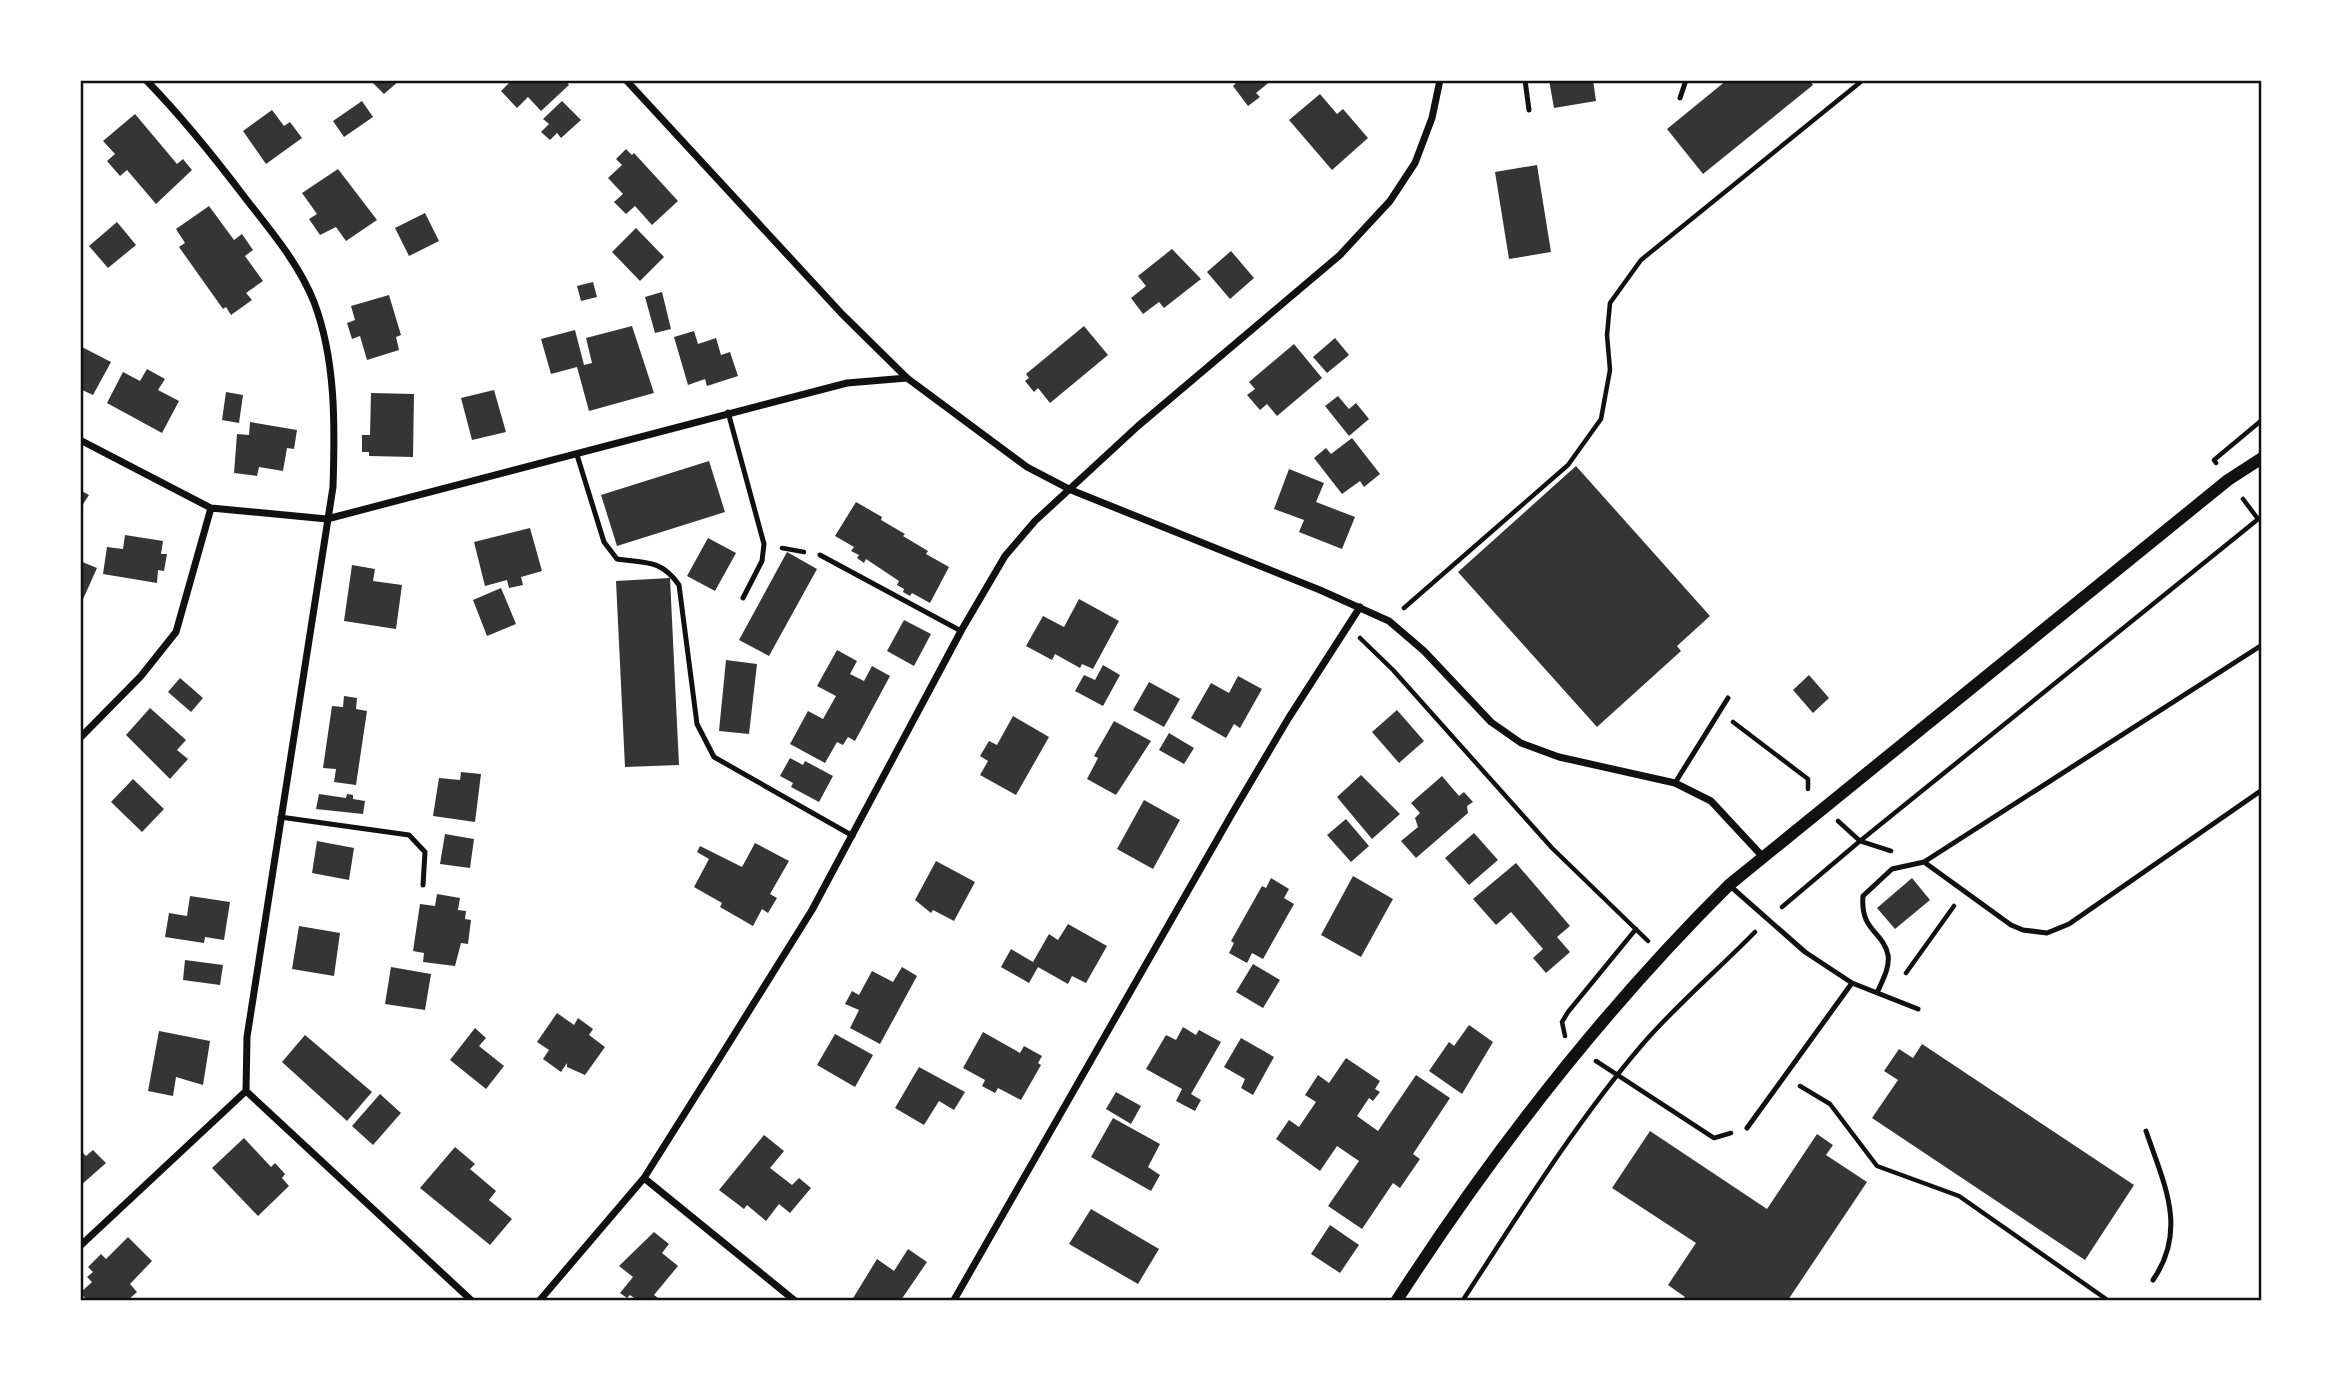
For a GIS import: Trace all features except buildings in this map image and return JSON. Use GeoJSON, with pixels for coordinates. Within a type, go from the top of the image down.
{"type":"FeatureCollection","features":[{"type":"Feature","properties":{"kind":"street"},"geometry":{"type":"LineString","coordinates":[[80,1246],[246,1091],[247,1037],[333,486],[335,425],[330,367],[314,302],[282,245],[225,172],[146,80]]}},
{"type":"Feature","properties":{"kind":"street"},"geometry":{"type":"LineString","coordinates":[[626,80],[842,314],[907,378],[1027,467],[1071,489],[1389,621],[1408,634],[1491,722],[1521,743],[1559,757],[1675,782],[1711,801],[1763,857]]}},
{"type":"Feature","properties":{"kind":"street"},"geometry":{"type":"LineString","coordinates":[[540,1300],[644,1178],[812,911],[961,631],[1005,555],[1035,521],[1138,426],[1340,255],[1390,201],[1415,163],[1432,118],[1440,80]]}},
{"type":"Feature","properties":{"kind":"street"},"geometry":{"type":"LineString","coordinates":[[80,440],[211,508],[327,519],[847,383],[907,378]]}},
{"type":"Feature","properties":{"kind":"street"},"geometry":{"type":"LineString","coordinates":[[1397,1300],[1533,1105],[1661,955],[1729,886],[2206,498],[2262,458]]}},
{"type":"Feature","properties":{"kind":"street"},"geometry":{"type":"LineString","coordinates":[[80,738],[141,676],[176,632],[211,508]]}},
{"type":"Feature","properties":{"kind":"street"},"geometry":{"type":"LineString","coordinates":[[954,1300],[1233,812],[1346,625],[1360,607]]}},
{"type":"Feature","properties":{"kind":"street"},"geometry":{"type":"LineString","coordinates":[[246,1091],[471,1300]]}},
{"type":"Feature","properties":{"kind":"street"},"geometry":{"type":"LineString","coordinates":[[644,1178],[794,1300]]}},
{"type":"Feature","properties":{"kind":"lane"},"geometry":{"type":"LineString","coordinates":[[1525,80],[1529,110]]}},
{"type":"Feature","properties":{"kind":"lane"},"geometry":{"type":"LineString","coordinates":[[1680,99],[1686,80]]}},
{"type":"Feature","properties":{"kind":"lane"},"geometry":{"type":"LineString","coordinates":[[728,412],[764,544],[762,561],[743,598]]}},
{"type":"Feature","properties":{"kind":"lane"},"geometry":{"type":"LineString","coordinates":[[578,455],[604,542],[617,559],[659,564],[670,571],[679,584],[697,724],[714,757],[853,836]]}},
{"type":"Feature","properties":{"kind":"lane"},"geometry":{"type":"LineString","coordinates":[[820,555],[961,631]]}},
{"type":"Feature","properties":{"kind":"lane"},"geometry":{"type":"LineString","coordinates":[[1877,993],[1888,967],[1888,954],[1862,915],[1863,896],[1892,869],[1924,862],[2262,645]]}},
{"type":"Feature","properties":{"kind":"lane"},"geometry":{"type":"LineString","coordinates":[[1675,782],[1728,698]]}},
{"type":"Feature","properties":{"kind":"lane"},"geometry":{"type":"LineString","coordinates":[[1924,862],[2023,930],[2047,933],[2089,912],[2262,790]]}},
{"type":"Feature","properties":{"kind":"lane"},"geometry":{"type":"LineString","coordinates":[[280,817],[409,835],[425,852],[422,885]]}},
{"type":"Feature","properties":{"kind":"lane"},"geometry":{"type":"LineString","coordinates":[[1729,886],[1805,952],[1852,983],[1918,1009]]}},
{"type":"Feature","properties":{"kind":"lane"},"geometry":{"type":"LineString","coordinates":[[1747,1128],[1852,983]]}},
{"type":"Feature","properties":{"kind":"lane"},"geometry":{"type":"LineString","coordinates":[[2146,1131],[2172,1215],[2165,1263],[2153,1280]]}},
{"type":"Feature","properties":{"kind":"path"},"geometry":{"type":"LineString","coordinates":[[1389,621],[1568,465],[1589,440],[1601,419],[1608,396],[1610,303],[1641,260],[1863,80]]}},
{"type":"Feature","properties":{"kind":"path"},"geometry":{"type":"LineString","coordinates":[[2217,465],[2214,460],[2262,420]]}},
{"type":"Feature","properties":{"kind":"path"},"geometry":{"type":"LineString","coordinates":[[1462,1300],[1546,1174],[1643,1043],[1768,919],[1860,841],[2260,517],[2243,499]]}},
{"type":"Feature","properties":{"kind":"path"},"geometry":{"type":"LineString","coordinates":[[764,544],[820,555]]}},
{"type":"Feature","properties":{"kind":"path"},"geometry":{"type":"LineString","coordinates":[[1346,625],[1393,670],[1552,848],[1661,955]]}},
{"type":"Feature","properties":{"kind":"path"},"geometry":{"type":"LineString","coordinates":[[1720,712],[1808,779],[1808,789]]}},
{"type":"Feature","properties":{"kind":"path"},"geometry":{"type":"LineString","coordinates":[[1838,821],[1860,841],[1924,862]]}},
{"type":"Feature","properties":{"kind":"path"},"geometry":{"type":"LineString","coordinates":[[1889,997],[1965,892]]}},
{"type":"Feature","properties":{"kind":"path"},"geometry":{"type":"LineString","coordinates":[[1565,1036],[1562,1032],[1562,1021],[1636,929]]}},
{"type":"Feature","properties":{"kind":"path"},"geometry":{"type":"LineString","coordinates":[[1592,1059],[1714,1138],[1747,1128]]}},
{"type":"Feature","properties":{"kind":"path"},"geometry":{"type":"LineString","coordinates":[[1784,1077],[1830,1104],[1877,1166],[1959,1196],[2106,1299]]}}]}
